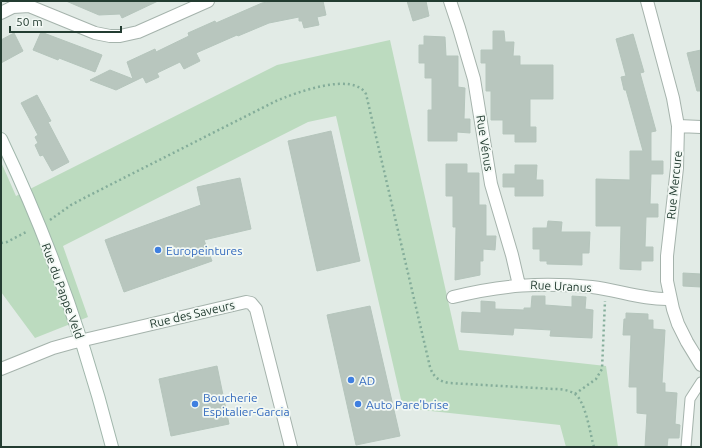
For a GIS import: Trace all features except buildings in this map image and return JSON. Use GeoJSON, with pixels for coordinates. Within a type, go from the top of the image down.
{"type":"FeatureCollection","features":[{"type":"Feature","properties":{"kind":"street"},"geometry":{"type":"LineString","coordinates":[[1,13],[18,6],[43,6],[95,33],[120,36],[138,32],[208,1]]}},
{"type":"Feature","properties":{"kind":"street","name":"Rue Vénus"},"geometry":{"type":"LineString","coordinates":[[450,1],[460,28],[474,79],[492,184],[519,285]]}},
{"type":"Feature","properties":{"kind":"street","name":"Rue Mercure"},"geometry":{"type":"LineString","coordinates":[[647,1],[674,98],[678,126],[677,168],[667,256],[667,281],[675,316],[687,342],[701,364]]}},
{"type":"Feature","properties":{"kind":"street"},"geometry":{"type":"LineString","coordinates":[[678,126],[701,127]]}},
{"type":"Feature","properties":{"kind":"street","name":"Rue du Pappe Veld"},"geometry":{"type":"LineString","coordinates":[[1,139],[39,226],[59,277],[81,340],[112,447]]}},
{"type":"Feature","properties":{"kind":"street","name":"Rue Uranus"},"geometry":{"type":"LineString","coordinates":[[453,297],[479,291],[519,285],[556,285],[606,289],[650,298],[670,299]]}},
{"type":"Feature","properties":{"kind":"street","name":"Rue des Saveurs"},"geometry":{"type":"LineString","coordinates":[[81,340],[242,302],[251,303],[256,309],[291,447]]}},
{"type":"Feature","properties":{"kind":"street"},"geometry":{"type":"LineString","coordinates":[[1,369],[53,348],[81,340]]}},
{"type":"Feature","properties":{"kind":"lane"},"geometry":{"type":"LineString","coordinates":[[686,447],[690,399],[701,382]]}},
{"type":"Feature","properties":{"kind":"path"},"geometry":{"type":"LineString","coordinates":[[1,243],[7,242],[39,226],[90,195],[281,99],[318,87],[342,83],[356,85],[361,87],[366,94],[416,309],[430,367],[434,376],[442,382],[448,383],[558,389],[575,394],[582,404],[594,447]]}},
{"type":"Feature","properties":{"kind":"path"},"geometry":{"type":"LineString","coordinates":[[575,394],[596,379],[602,369],[606,289]]}},
{"type":"Feature","properties":{"kind":"green space"},"geometry":{"type":"Polygon","coordinates":[[[390,40],[459,350],[606,366],[618,447],[566,447],[560,425],[403,408],[336,116],[308,122],[63,246],[88,317],[35,338],[1,292],[1,162],[16,196],[277,65],[390,40]]]}},
{"type":"Feature","properties":{"kind":"place","name":"Europeintures"},"geometry":{"type":"Point","coordinates":[158,250]}},
{"type":"Feature","properties":{"kind":"place","name":"AD"},"geometry":{"type":"Point","coordinates":[351,380]}},
{"type":"Feature","properties":{"kind":"place","name":"Boucherie Espitalier-Garcia"},"geometry":{"type":"Point","coordinates":[195,404]}},
{"type":"Feature","properties":{"kind":"place","name":"Auto Pare'brise"},"geometry":{"type":"Point","coordinates":[358,404]}}]}
